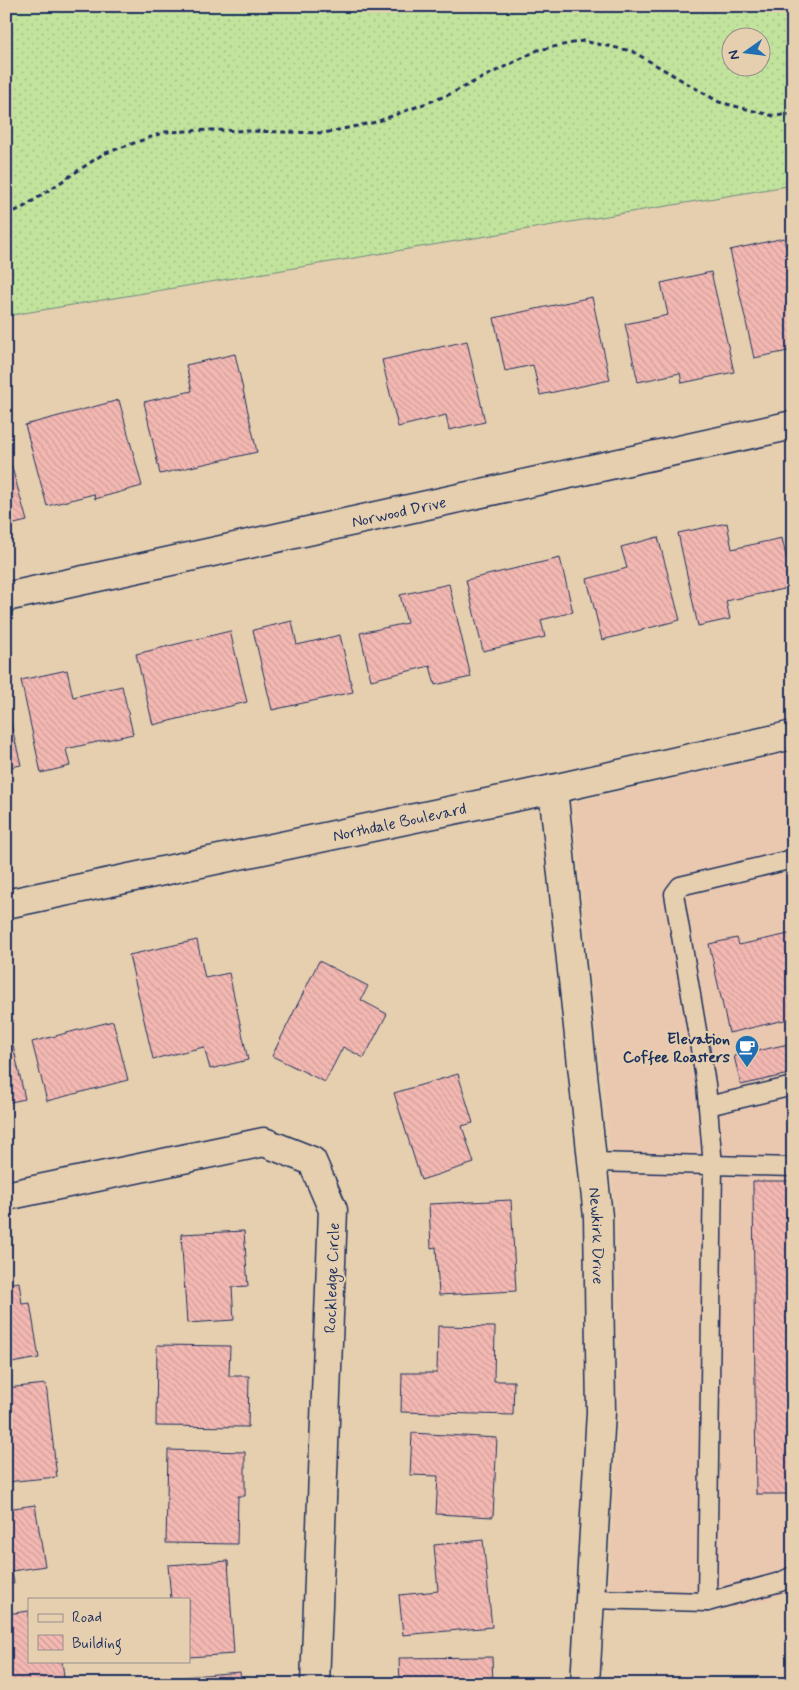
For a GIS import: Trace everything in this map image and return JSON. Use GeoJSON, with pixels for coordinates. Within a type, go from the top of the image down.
{"type":"FeatureCollection","features":[{"type":"Feature","properties":{"kind":"street","name":"Norwood Drive"},"geometry":{"type":"LineString","coordinates":[[6,597],[793,425]]}},
{"type":"Feature","properties":{"kind":"street","name":"Northdale Boulevard"},"geometry":{"type":"LineString","coordinates":[[6,904],[553,790],[793,735]]}},
{"type":"Feature","properties":{"kind":"street","name":"Newkirk Drive"},"geometry":{"type":"LineString","coordinates":[[553,790],[598,1218],[601,1412],[585,1684]]}},
{"type":"Feature","properties":{"kind":"street","name":"Rockledge Circle"},"geometry":{"type":"LineString","coordinates":[[6,1196],[264,1142],[312,1161],[333,1210],[315,1684]]}},
{"type":"Feature","properties":{"kind":"lane"},"geometry":{"type":"LineString","coordinates":[[708,1602],[713,1166],[708,1106],[674,894],[680,886],[793,859]]}},
{"type":"Feature","properties":{"kind":"lane"},"geometry":{"type":"LineString","coordinates":[[708,1106],[793,1086]]}},
{"type":"Feature","properties":{"kind":"lane"},"geometry":{"type":"LineString","coordinates":[[592,1162],[793,1167]]}},
{"type":"Feature","properties":{"kind":"lane"},"geometry":{"type":"LineString","coordinates":[[590,1599],[708,1602],[780,1582],[793,1576]]}},
{"type":"Feature","properties":{"kind":"path"},"geometry":{"type":"LineString","coordinates":[[6,215],[22,208],[103,154],[165,132],[210,130],[324,133],[359,126],[376,122],[448,95],[538,50],[583,41],[632,51],[719,102],[774,116],[793,114]]}},
{"type":"Feature","properties":{"kind":"shaded area"},"geometry":{"type":"Polygon","coordinates":[[[793,752],[793,1590],[745,1608],[608,1606],[620,1410],[617,1216],[573,802],[793,752]]]}},
{"type":"Feature","properties":{"kind":"green space"},"geometry":{"type":"Polygon","coordinates":[[[6,6],[793,6],[793,185],[6,316],[6,6]]]}},
{"type":"Feature","properties":{"kind":"building"},"geometry":{"type":"Polygon","coordinates":[[[784,238],[787,253],[793,252],[793,350],[754,358],[730,250],[784,238]]]}},
{"type":"Feature","properties":{"kind":"building"},"geometry":{"type":"Polygon","coordinates":[[[711,272],[734,372],[682,383],[680,373],[638,382],[625,324],[668,315],[661,283],[711,272]]]}},
{"type":"Feature","properties":{"kind":"building"},"geometry":{"type":"Polygon","coordinates":[[[592,297],[610,380],[540,395],[533,365],[505,371],[494,318],[592,297]]]}},
{"type":"Feature","properties":{"kind":"building"},"geometry":{"type":"Polygon","coordinates":[[[467,341],[485,422],[449,430],[446,415],[398,427],[382,360],[467,341]]]}},
{"type":"Feature","properties":{"kind":"building"},"geometry":{"type":"Polygon","coordinates":[[[235,354],[257,452],[160,474],[144,402],[192,391],[186,365],[235,354]]]}},
{"type":"Feature","properties":{"kind":"building"},"geometry":{"type":"Polygon","coordinates":[[[119,400],[142,486],[95,499],[94,494],[47,506],[25,425],[119,400]]]}},
{"type":"Feature","properties":{"kind":"building"},"geometry":{"type":"Polygon","coordinates":[[[6,446],[27,521],[6,526],[6,446]]]}},
{"type":"Feature","properties":{"kind":"building"},"geometry":{"type":"Polygon","coordinates":[[[727,523],[732,549],[782,538],[793,587],[726,601],[730,619],[698,626],[678,533],[727,523]]]}},
{"type":"Feature","properties":{"kind":"building"},"geometry":{"type":"Polygon","coordinates":[[[658,537],[680,620],[602,640],[587,579],[627,568],[621,547],[658,537]]]}},
{"type":"Feature","properties":{"kind":"building"},"geometry":{"type":"Polygon","coordinates":[[[560,558],[573,612],[541,620],[545,637],[483,651],[466,580],[560,558]]]}},
{"type":"Feature","properties":{"kind":"building"},"geometry":{"type":"Polygon","coordinates":[[[449,584],[471,677],[435,685],[430,666],[371,680],[360,633],[407,623],[400,595],[449,584]]]}},
{"type":"Feature","properties":{"kind":"building"},"geometry":{"type":"Polygon","coordinates":[[[292,621],[297,645],[340,635],[353,692],[272,710],[253,630],[292,621]]]}},
{"type":"Feature","properties":{"kind":"building"},"geometry":{"type":"Polygon","coordinates":[[[230,631],[247,702],[153,725],[136,654],[230,631]]]}},
{"type":"Feature","properties":{"kind":"building"},"geometry":{"type":"Polygon","coordinates":[[[67,670],[73,697],[122,686],[133,734],[66,749],[70,766],[41,773],[21,680],[67,670]]]}},
{"type":"Feature","properties":{"kind":"building"},"geometry":{"type":"Polygon","coordinates":[[[6,703],[21,765],[6,768],[6,703]]]}},
{"type":"Feature","properties":{"kind":"building"},"geometry":{"type":"Polygon","coordinates":[[[793,933],[793,1018],[729,1033],[709,944],[737,938],[739,945],[793,933]]]}},
{"type":"Feature","properties":{"kind":"building"},"geometry":{"type":"Polygon","coordinates":[[[197,940],[205,978],[229,973],[248,1060],[210,1069],[204,1047],[153,1059],[129,955],[197,940]]]}},
{"type":"Feature","properties":{"kind":"building"},"geometry":{"type":"Polygon","coordinates":[[[319,961],[368,986],[361,1000],[387,1014],[364,1058],[343,1047],[325,1082],[272,1056],[319,961]]]}},
{"type":"Feature","properties":{"kind":"building"},"geometry":{"type":"Polygon","coordinates":[[[113,1021],[128,1080],[47,1101],[32,1042],[113,1021]]]}},
{"type":"Feature","properties":{"kind":"building"},"geometry":{"type":"Polygon","coordinates":[[[793,1043],[793,1073],[741,1085],[734,1056],[793,1043]]]}},
{"type":"Feature","properties":{"kind":"building"},"geometry":{"type":"Polygon","coordinates":[[[13,1045],[25,1099],[6,1103],[6,1047],[13,1045]]]}},
{"type":"Feature","properties":{"kind":"building"},"geometry":{"type":"Polygon","coordinates":[[[458,1074],[473,1123],[462,1126],[474,1163],[421,1180],[394,1093],[458,1074]]]}},
{"type":"Feature","properties":{"kind":"building"},"geometry":{"type":"Polygon","coordinates":[[[753,1181],[793,1181],[793,1494],[756,1494],[753,1181]]]}},
{"type":"Feature","properties":{"kind":"building"},"geometry":{"type":"Polygon","coordinates":[[[511,1200],[516,1291],[439,1295],[436,1247],[431,1248],[429,1204],[511,1200]]]}},
{"type":"Feature","properties":{"kind":"building"},"geometry":{"type":"Polygon","coordinates":[[[244,1231],[248,1286],[232,1287],[234,1320],[187,1323],[181,1234],[244,1231]]]}},
{"type":"Feature","properties":{"kind":"building"},"geometry":{"type":"Polygon","coordinates":[[[19,1282],[22,1304],[30,1303],[39,1358],[6,1364],[6,1284],[19,1282]]]}},
{"type":"Feature","properties":{"kind":"building"},"geometry":{"type":"Polygon","coordinates":[[[438,1326],[495,1327],[494,1381],[514,1381],[513,1415],[401,1412],[402,1373],[437,1373],[438,1326]]]}},
{"type":"Feature","properties":{"kind":"building"},"geometry":{"type":"Polygon","coordinates":[[[157,1345],[230,1346],[229,1376],[249,1376],[248,1427],[156,1426],[157,1345]]]}},
{"type":"Feature","properties":{"kind":"building"},"geometry":{"type":"Polygon","coordinates":[[[46,1384],[57,1477],[6,1482],[6,1388],[46,1384]]]}},
{"type":"Feature","properties":{"kind":"building"},"geometry":{"type":"Polygon","coordinates":[[[412,1433],[497,1438],[493,1517],[436,1514],[438,1476],[410,1475],[412,1433]]]}},
{"type":"Feature","properties":{"kind":"building"},"geometry":{"type":"Polygon","coordinates":[[[168,1450],[245,1452],[245,1496],[238,1496],[237,1544],[166,1543],[168,1450]]]}},
{"type":"Feature","properties":{"kind":"building"},"geometry":{"type":"Polygon","coordinates":[[[35,1505],[45,1566],[12,1571],[14,1583],[6,1584],[6,1509],[35,1505]]]}},
{"type":"Feature","properties":{"kind":"building"},"geometry":{"type":"Polygon","coordinates":[[[483,1540],[492,1627],[403,1635],[399,1595],[438,1591],[434,1545],[483,1540]]]}},
{"type":"Feature","properties":{"kind":"building"},"geometry":{"type":"Polygon","coordinates":[[[228,1561],[234,1654],[190,1657],[190,1598],[171,1598],[168,1565],[228,1561]]]}},
{"type":"Feature","properties":{"kind":"building"},"geometry":{"type":"Polygon","coordinates":[[[28,1611],[28,1662],[62,1662],[65,1684],[7,1684],[6,1614],[28,1611]]]}},
{"type":"Feature","properties":{"kind":"building"},"geometry":{"type":"Polygon","coordinates":[[[492,1657],[493,1684],[400,1684],[399,1658],[492,1657]]]}},
{"type":"Feature","properties":{"kind":"building"},"geometry":{"type":"Polygon","coordinates":[[[240,1672],[241,1684],[146,1684],[146,1680],[240,1672]]]}},
{"type":"Feature","properties":{"kind":"place","name":"Elevation Coffee Roasters"},"geometry":{"type":"Point","coordinates":[747,1068]}}]}
